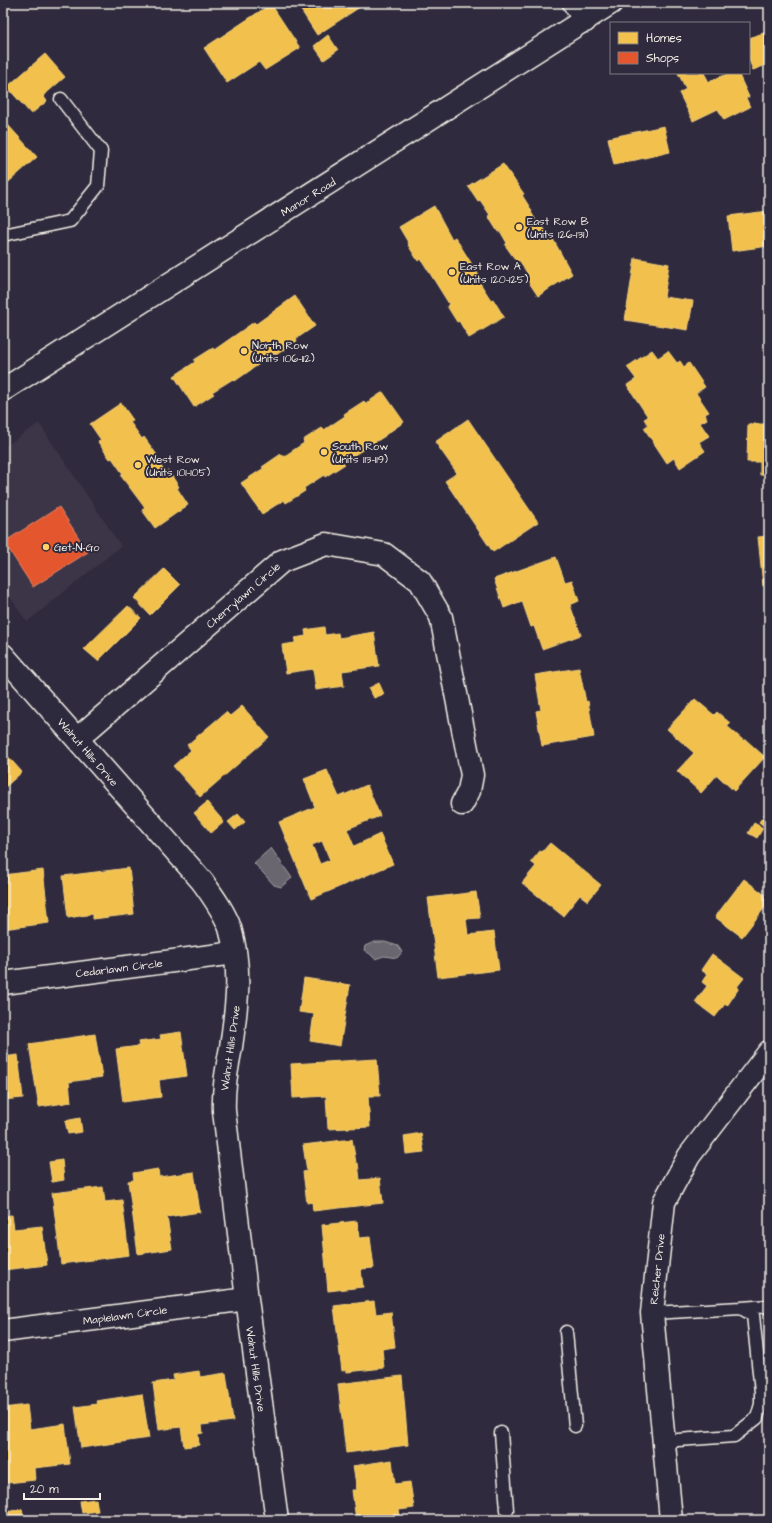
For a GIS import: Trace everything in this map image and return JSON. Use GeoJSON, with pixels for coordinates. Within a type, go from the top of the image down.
{"type":"FeatureCollection","features":[{"type":"Feature","properties":{"kind":"street","name":"Manor Road"},"geometry":{"type":"LineString","coordinates":[[3,390],[580,12],[611,3]]}},
{"type":"Feature","properties":{"kind":"street","name":"Cherrylawn Circle"},"geometry":{"type":"LineString","coordinates":[[77,739],[282,560],[326,544],[384,554],[420,581],[441,616],[472,775],[469,791],[462,804]]}},
{"type":"Feature","properties":{"kind":"street","name":"Walnut Hills Drive"},"geometry":{"type":"LineString","coordinates":[[3,655],[202,881],[216,902],[229,927],[235,953],[238,978],[237,1004],[223,1094],[247,1299],[277,1520]]}},
{"type":"Feature","properties":{"kind":"street","name":"Cedarlawn Circle"},"geometry":{"type":"LineString","coordinates":[[3,984],[235,953]]}},
{"type":"Feature","properties":{"kind":"street","name":"Reicher Drive"},"geometry":{"type":"LineString","coordinates":[[671,1520],[652,1313],[664,1202],[689,1156],[769,1052]]}},
{"type":"Feature","properties":{"kind":"street","name":"Maplelawn Circle"},"geometry":{"type":"LineString","coordinates":[[3,1331],[247,1299]]}},
{"type":"Feature","properties":{"kind":"lane"},"geometry":{"type":"LineString","coordinates":[[3,235],[70,221],[98,186],[101,151],[61,99]]}},
{"type":"Feature","properties":{"kind":"lane"},"geometry":{"type":"LineString","coordinates":[[652,1313],[769,1306]]}},
{"type":"Feature","properties":{"kind":"lane"},"geometry":{"type":"LineString","coordinates":[[664,1441],[734,1436],[757,1418],[765,1391],[753,1315],[741,1308]]}},
{"type":"Feature","properties":{"kind":"lane"},"geometry":{"type":"LineString","coordinates":[[566,1332],[575,1426]]}},
{"type":"Feature","properties":{"kind":"lane"},"geometry":{"type":"LineString","coordinates":[[501,1434],[507,1510]]}},
{"type":"Feature","properties":{"kind":"shaded area"},"geometry":{"type":"Polygon","coordinates":[[[39,423],[121,546],[27,622],[3,587],[3,448],[39,423]]]}},
{"type":"Feature","properties":{"kind":"shaded area"},"geometry":{"type":"Polygon","coordinates":[[[271,848],[292,878],[281,887],[274,885],[254,863],[271,848]]]}},
{"type":"Feature","properties":{"kind":"shaded area"},"geometry":{"type":"Polygon","coordinates":[[[374,942],[385,942],[398,946],[402,952],[397,958],[384,956],[375,959],[364,950],[365,946],[374,942]]]}},
{"type":"Feature","properties":{"kind":"building: Homes"},"geometry":{"type":"Polygon","coordinates":[[[366,3],[317,35],[297,4],[366,3]]]}},
{"type":"Feature","properties":{"kind":"building: Homes"},"geometry":{"type":"Polygon","coordinates":[[[271,4],[300,48],[265,70],[259,62],[227,83],[204,48],[271,4]]]}},
{"type":"Feature","properties":{"kind":"building: Homes"},"geometry":{"type":"Polygon","coordinates":[[[769,31],[769,64],[753,70],[750,62],[750,38],[769,31]]]}},
{"type":"Feature","properties":{"kind":"building: Homes"},"geometry":{"type":"Polygon","coordinates":[[[328,35],[338,50],[324,60],[314,46],[328,35]]]}},
{"type":"Feature","properties":{"kind":"building: Homes"},"geometry":{"type":"Polygon","coordinates":[[[45,54],[65,77],[43,96],[47,101],[31,114],[7,87],[45,54]]]}},
{"type":"Feature","properties":{"kind":"building: Homes"},"geometry":{"type":"Polygon","coordinates":[[[678,74],[705,74],[709,82],[727,74],[738,74],[749,97],[746,98],[750,107],[724,120],[718,109],[693,121],[679,93],[686,89],[678,74]]]}},
{"type":"Feature","properties":{"kind":"building: Homes"},"geometry":{"type":"Polygon","coordinates":[[[3,124],[5,127],[8,125],[37,157],[3,187],[3,124]]]}},
{"type":"Feature","properties":{"kind":"building: Homes"},"geometry":{"type":"Polygon","coordinates":[[[664,126],[670,152],[614,165],[608,138],[664,126]]]}},
{"type":"Feature","properties":{"kind":"building: Homes","name":"East Row B (Units 126-131)"},"geometry":{"type":"Polygon","coordinates":[[[503,164],[524,194],[522,195],[538,224],[540,222],[551,240],[553,239],[572,274],[538,296],[526,278],[529,276],[519,260],[517,262],[505,245],[507,243],[488,216],[490,215],[468,186],[503,164]]]}},
{"type":"Feature","properties":{"kind":"building: Homes","name":"East Row A (Units 120-125)"},"geometry":{"type":"Polygon","coordinates":[[[434,206],[452,239],[455,237],[483,282],[480,283],[491,300],[493,299],[504,317],[469,338],[459,321],[457,322],[447,306],[449,304],[421,259],[418,261],[399,227],[434,206]]]}},
{"type":"Feature","properties":{"kind":"building: Homes"},"geometry":{"type":"Polygon","coordinates":[[[769,211],[769,246],[732,251],[728,216],[769,211]]]}},
{"type":"Feature","properties":{"kind":"building: Homes"},"geometry":{"type":"Polygon","coordinates":[[[635,258],[669,264],[664,297],[693,301],[688,330],[625,320],[635,258]]]}},
{"type":"Feature","properties":{"kind":"building: Homes","name":"North Row (Units 106-112)"},"geometry":{"type":"Polygon","coordinates":[[[295,296],[315,326],[296,339],[297,341],[276,355],[275,353],[235,381],[233,379],[212,392],[214,394],[194,407],[174,376],[195,362],[194,360],[213,348],[214,350],[254,322],[256,324],[295,296]]]}},
{"type":"Feature","properties":{"kind":"building: Homes"},"geometry":{"type":"Polygon","coordinates":[[[652,350],[658,358],[668,351],[677,363],[680,361],[684,367],[689,363],[705,387],[696,393],[709,412],[705,414],[707,419],[700,423],[709,436],[699,442],[705,451],[680,468],[674,458],[667,463],[644,428],[648,425],[644,419],[648,417],[627,385],[636,379],[627,367],[652,350]]]}},
{"type":"Feature","properties":{"kind":"building: Homes","name":"South Row (Units 113-119)"},"geometry":{"type":"Polygon","coordinates":[[[383,392],[404,422],[385,436],[343,462],[345,464],[304,488],[305,491],[286,503],[284,500],[262,514],[241,483],[264,468],[262,467],[281,454],[283,457],[304,443],[303,440],[322,428],[324,430],[345,416],[344,414],[364,401],[365,404],[383,392]]]}},
{"type":"Feature","properties":{"kind":"building: Homes","name":"West Row (Units 101-105)"},"geometry":{"type":"Polygon","coordinates":[[[121,403],[133,420],[130,422],[142,439],[144,437],[157,455],[154,456],[165,472],[168,470],[188,505],[155,528],[142,510],[145,508],[121,476],[123,474],[98,442],[101,440],[90,424],[121,403]]]}},
{"type":"Feature","properties":{"kind":"building: Homes"},"geometry":{"type":"Polygon","coordinates":[[[468,419],[538,522],[493,552],[445,481],[457,473],[435,442],[468,419]]]}},
{"type":"Feature","properties":{"kind":"building: Homes"},"geometry":{"type":"Polygon","coordinates":[[[748,424],[769,424],[769,475],[760,475],[760,462],[747,462],[748,424]]]}},
{"type":"Feature","properties":{"kind":"building: Homes"},"geometry":{"type":"Polygon","coordinates":[[[769,528],[769,585],[763,586],[758,537],[768,536],[767,529],[769,528]]]}},
{"type":"Feature","properties":{"kind":"building: Homes"},"geometry":{"type":"Polygon","coordinates":[[[556,557],[565,582],[572,580],[579,601],[570,605],[581,635],[542,649],[534,626],[531,627],[522,601],[504,608],[494,579],[556,557]]]}},
{"type":"Feature","properties":{"kind":"building: Homes"},"geometry":{"type":"Polygon","coordinates":[[[164,569],[180,585],[150,615],[134,598],[164,569]]]}},
{"type":"Feature","properties":{"kind":"building: Homes"},"geometry":{"type":"Polygon","coordinates":[[[128,606],[141,618],[98,661],[84,649],[128,606]]]}},
{"type":"Feature","properties":{"kind":"building: Homes"},"geometry":{"type":"Polygon","coordinates":[[[324,627],[325,635],[338,633],[339,638],[374,632],[379,666],[342,671],[344,686],[316,690],[313,669],[286,673],[282,645],[295,643],[295,638],[306,636],[305,630],[324,627]]]}},
{"type":"Feature","properties":{"kind":"building: Homes"},"geometry":{"type":"Polygon","coordinates":[[[579,668],[586,702],[588,701],[594,737],[542,746],[536,711],[541,710],[535,675],[579,668]]]}},
{"type":"Feature","properties":{"kind":"building: Homes"},"geometry":{"type":"Polygon","coordinates":[[[379,683],[384,694],[374,698],[369,688],[379,683]]]}},
{"type":"Feature","properties":{"kind":"building: Homes"},"geometry":{"type":"Polygon","coordinates":[[[695,699],[714,715],[717,712],[730,723],[727,726],[744,741],[745,739],[765,757],[734,791],[717,775],[701,793],[677,771],[694,753],[667,729],[695,699]]]}},
{"type":"Feature","properties":{"kind":"building: Homes"},"geometry":{"type":"Polygon","coordinates":[[[242,706],[269,737],[200,797],[173,766],[191,750],[187,745],[226,712],[230,716],[242,706]]]}},
{"type":"Feature","properties":{"kind":"building: Homes"},"geometry":{"type":"Polygon","coordinates":[[[3,751],[22,772],[3,789],[3,751]]]}},
{"type":"Feature","properties":{"kind":"building: Homes"},"geometry":{"type":"Polygon","coordinates":[[[327,770],[339,797],[367,785],[380,816],[347,829],[354,846],[380,834],[393,864],[311,899],[279,822],[315,807],[304,779],[327,770]],[[322,841],[312,845],[320,864],[330,860],[322,841]]]}},
{"type":"Feature","properties":{"kind":"building: Homes"},"geometry":{"type":"Polygon","coordinates":[[[207,802],[224,822],[211,833],[194,813],[207,802]]]}},
{"type":"Feature","properties":{"kind":"building: Homes"},"geometry":{"type":"Polygon","coordinates":[[[238,814],[245,822],[235,830],[228,822],[238,814]]]}},
{"type":"Feature","properties":{"kind":"building: Homes"},"geometry":{"type":"Polygon","coordinates":[[[765,814],[769,817],[769,830],[759,822],[765,814]]]}},
{"type":"Feature","properties":{"kind":"building: Homes"},"geometry":{"type":"Polygon","coordinates":[[[754,823],[763,828],[757,838],[748,833],[754,823]]]}},
{"type":"Feature","properties":{"kind":"building: Homes"},"geometry":{"type":"Polygon","coordinates":[[[550,843],[601,885],[588,901],[580,895],[563,916],[522,883],[536,866],[531,862],[540,851],[542,852],[550,843]]]}},
{"type":"Feature","properties":{"kind":"building: Homes"},"geometry":{"type":"Polygon","coordinates":[[[129,868],[134,914],[93,919],[93,914],[68,918],[63,876],[129,868]]]}},
{"type":"Feature","properties":{"kind":"building: Homes"},"geometry":{"type":"Polygon","coordinates":[[[43,870],[49,923],[3,929],[3,875],[43,870]]]}},
{"type":"Feature","properties":{"kind":"building: Homes"},"geometry":{"type":"Polygon","coordinates":[[[744,879],[769,898],[769,902],[742,937],[715,917],[744,879]]]}},
{"type":"Feature","properties":{"kind":"building: Homes"},"geometry":{"type":"Polygon","coordinates":[[[476,892],[480,918],[466,919],[468,935],[494,932],[499,970],[438,977],[428,898],[476,892]]]}},
{"type":"Feature","properties":{"kind":"building: Homes"},"geometry":{"type":"Polygon","coordinates":[[[712,954],[744,978],[737,987],[739,988],[727,1006],[725,1004],[715,1017],[695,1002],[707,986],[702,982],[707,974],[701,970],[712,954]]]}},
{"type":"Feature","properties":{"kind":"building: Homes"},"geometry":{"type":"Polygon","coordinates":[[[304,978],[350,985],[340,1046],[310,1041],[314,1014],[299,1012],[304,978]]]}},
{"type":"Feature","properties":{"kind":"building: Homes"},"geometry":{"type":"Polygon","coordinates":[[[181,1032],[187,1076],[159,1080],[161,1097],[123,1102],[116,1049],[139,1046],[138,1042],[161,1039],[160,1035],[181,1032]]]}},
{"type":"Feature","properties":{"kind":"building: Homes"},"geometry":{"type":"Polygon","coordinates":[[[95,1034],[102,1077],[69,1082],[71,1102],[39,1107],[29,1044],[95,1034]]]}},
{"type":"Feature","properties":{"kind":"building: Homes"},"geometry":{"type":"Polygon","coordinates":[[[18,1055],[23,1098],[3,1100],[3,1057],[18,1055]]]}},
{"type":"Feature","properties":{"kind":"building: Homes"},"geometry":{"type":"Polygon","coordinates":[[[377,1059],[380,1096],[368,1096],[370,1127],[328,1129],[326,1096],[293,1098],[291,1064],[377,1059]]]}},
{"type":"Feature","properties":{"kind":"building: Homes"},"geometry":{"type":"Polygon","coordinates":[[[80,1118],[82,1132],[68,1134],[65,1121],[80,1118]]]}},
{"type":"Feature","properties":{"kind":"building: Homes"},"geometry":{"type":"Polygon","coordinates":[[[421,1133],[424,1152],[406,1154],[404,1136],[421,1133]]]}},
{"type":"Feature","properties":{"kind":"building: Homes"},"geometry":{"type":"Polygon","coordinates":[[[352,1139],[356,1163],[358,1163],[360,1180],[380,1178],[383,1203],[313,1211],[312,1202],[307,1203],[303,1172],[307,1171],[303,1145],[352,1139]]]}},
{"type":"Feature","properties":{"kind":"building: Homes"},"geometry":{"type":"Polygon","coordinates":[[[62,1160],[64,1180],[52,1182],[49,1162],[62,1160]]]}},
{"type":"Feature","properties":{"kind":"building: Homes"},"geometry":{"type":"Polygon","coordinates":[[[158,1169],[159,1177],[194,1172],[200,1212],[167,1217],[172,1249],[138,1254],[128,1181],[134,1180],[133,1173],[158,1169]]]}},
{"type":"Feature","properties":{"kind":"building: Homes"},"geometry":{"type":"Polygon","coordinates":[[[103,1187],[105,1202],[122,1200],[129,1255],[61,1264],[52,1193],[103,1187]]]}},
{"type":"Feature","properties":{"kind":"building: Homes"},"geometry":{"type":"Polygon","coordinates":[[[12,1215],[14,1229],[42,1226],[47,1265],[3,1270],[3,1216],[12,1215]]]}},
{"type":"Feature","properties":{"kind":"building: Homes"},"geometry":{"type":"Polygon","coordinates":[[[357,1221],[359,1238],[370,1237],[374,1268],[361,1269],[363,1287],[328,1291],[322,1225],[357,1221]]]}},
{"type":"Feature","properties":{"kind":"building: Homes"},"geometry":{"type":"Polygon","coordinates":[[[374,1301],[376,1314],[391,1312],[395,1347],[382,1349],[384,1368],[347,1372],[346,1370],[342,1371],[334,1306],[374,1301]]]}},
{"type":"Feature","properties":{"kind":"building: Homes"},"geometry":{"type":"Polygon","coordinates":[[[199,1371],[200,1377],[226,1373],[233,1421],[202,1425],[203,1433],[198,1434],[199,1445],[184,1447],[181,1427],[159,1430],[153,1383],[174,1380],[173,1375],[199,1371]]]}},
{"type":"Feature","properties":{"kind":"building: Homes"},"geometry":{"type":"Polygon","coordinates":[[[402,1376],[408,1445],[346,1453],[338,1384],[402,1376]]]}},
{"type":"Feature","properties":{"kind":"building: Homes"},"geometry":{"type":"Polygon","coordinates":[[[142,1394],[149,1438],[81,1448],[75,1407],[97,1404],[96,1401],[142,1394]]]}},
{"type":"Feature","properties":{"kind":"building: Homes"},"geometry":{"type":"Polygon","coordinates":[[[27,1405],[30,1429],[65,1424],[70,1464],[34,1468],[35,1480],[7,1483],[3,1466],[3,1408],[27,1405]]]}},
{"type":"Feature","properties":{"kind":"building: Homes"},"geometry":{"type":"Polygon","coordinates":[[[392,1460],[395,1484],[410,1482],[414,1508],[399,1510],[401,1520],[356,1520],[352,1490],[357,1490],[353,1466],[392,1460]]]}},
{"type":"Feature","properties":{"kind":"building: Homes"},"geometry":{"type":"Polygon","coordinates":[[[96,1499],[98,1511],[82,1513],[80,1501],[96,1499]]]}},
{"type":"Feature","properties":{"kind":"building: Homes"},"geometry":{"type":"Polygon","coordinates":[[[22,1509],[24,1520],[7,1520],[6,1512],[22,1509]]]}},
{"type":"Feature","properties":{"kind":"building: Shops","name":"Get-N-Go"},"geometry":{"type":"Polygon","coordinates":[[[59,507],[88,552],[33,587],[4,542],[59,507]]]}},
{"type":"Feature","properties":{"kind":"place","name":"East Row B (Units 126-131)"},"geometry":{"type":"Point","coordinates":[519,227]}},
{"type":"Feature","properties":{"kind":"place","name":"East Row A (Units 120-125)"},"geometry":{"type":"Point","coordinates":[452,272]}},
{"type":"Feature","properties":{"kind":"place","name":"North Row (Units 106-112)"},"geometry":{"type":"Point","coordinates":[244,351]}},
{"type":"Feature","properties":{"kind":"place","name":"South Row (Units 113-119)"},"geometry":{"type":"Point","coordinates":[324,452]}},
{"type":"Feature","properties":{"kind":"place","name":"West Row (Units 101-105)"},"geometry":{"type":"Point","coordinates":[138,465]}},
{"type":"Feature","properties":{"kind":"place","name":"Get-N-Go"},"geometry":{"type":"Point","coordinates":[46,547]}}]}
